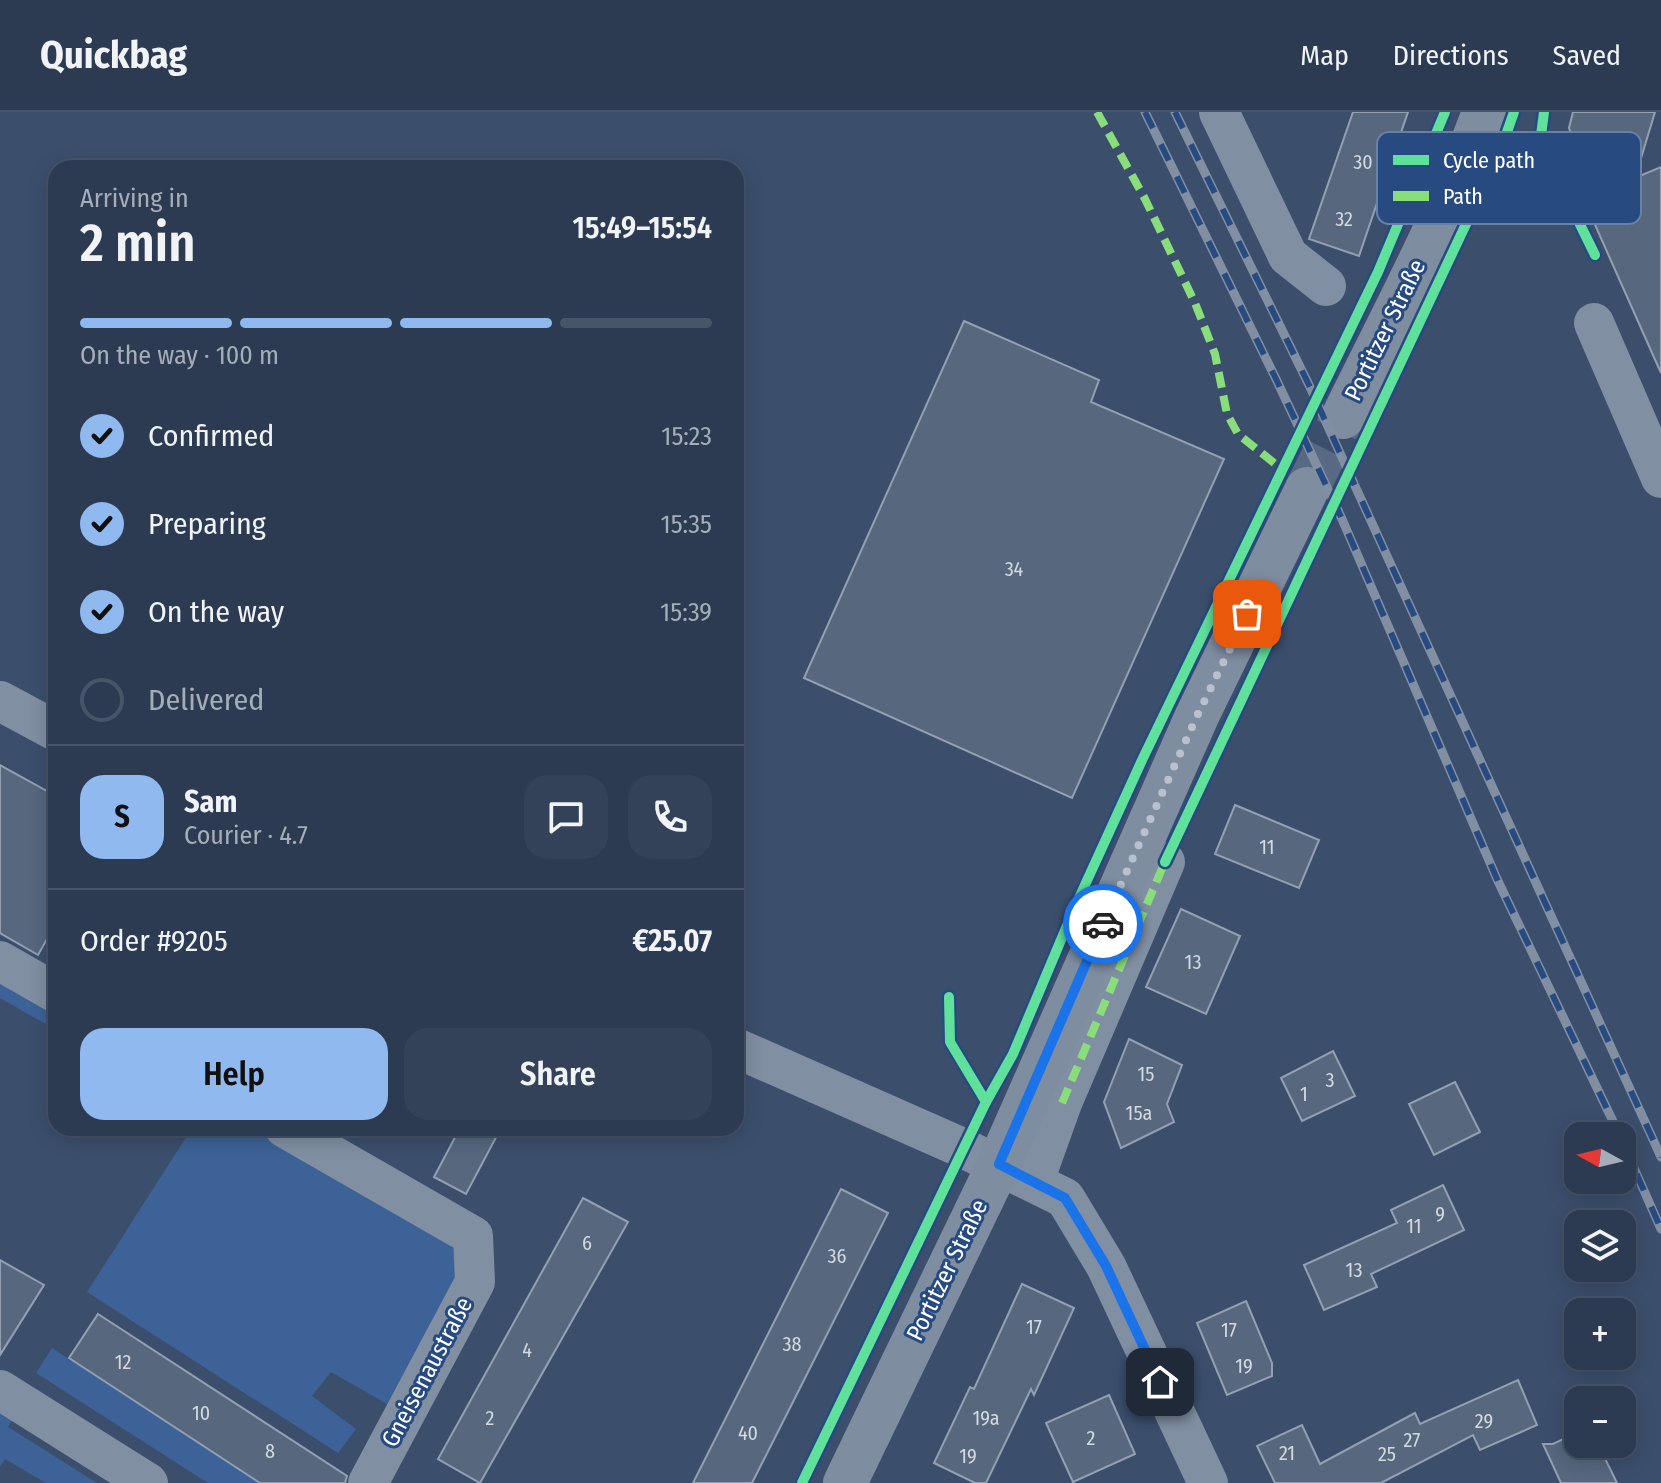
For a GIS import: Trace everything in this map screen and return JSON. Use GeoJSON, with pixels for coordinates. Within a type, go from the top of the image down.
{"type":"FeatureCollection","features":[{"type":"Feature","properties":{"kind":"main road","name":"Portitzer Straße"},"geometry":{"type":"LineString","coordinates":[[1477,132],[1484,112]]}},
{"type":"Feature","properties":{"kind":"main road","name":"Portitzer Straße"},"geometry":{"type":"LineString","coordinates":[[1343,417],[1437,224]]}},
{"type":"Feature","properties":{"kind":"main road","name":"Portitzer Straße"},"geometry":{"type":"LineString","coordinates":[[845,1483],[1016,1173],[1161,795],[1307,489]]}},
{"type":"Feature","properties":{"kind":"street"},"geometry":{"type":"LineString","coordinates":[[1219,112],[1288,256],[1326,286]]}},
{"type":"Feature","properties":{"kind":"street"},"geometry":{"type":"LineString","coordinates":[[1594,323],[1661,478]]}},
{"type":"Feature","properties":{"kind":"street"},"geometry":{"type":"LineString","coordinates":[[0,701],[48,727]]}},
{"type":"Feature","properties":{"kind":"street"},"geometry":{"type":"LineString","coordinates":[[1016,1173],[1062,1103],[1165,862]]}},
{"type":"Feature","properties":{"kind":"street"},"geometry":{"type":"LineString","coordinates":[[0,961],[48,988]]}},
{"type":"Feature","properties":{"kind":"street"},"geometry":{"type":"LineString","coordinates":[[744,1052],[1016,1173],[1065,1198],[1106,1266],[1208,1483]]}},
{"type":"Feature","properties":{"kind":"street","name":"Gneisenaustraße"},"geometry":{"type":"LineString","coordinates":[[299,1136],[473,1236],[475,1282],[368,1483]]}},
{"type":"Feature","properties":{"kind":"street"},"geometry":{"type":"LineString","coordinates":[[0,1390],[148,1483]]}},
{"type":"Feature","properties":{"kind":"shaded area"},"geometry":{"type":"Polygon","coordinates":[[[0,978],[48,1005],[48,1025],[0,998],[0,978]]]}},
{"type":"Feature","properties":{"kind":"shaded area"},"geometry":{"type":"Polygon","coordinates":[[[187,1136],[272,1136],[449,1244],[459,1254],[459,1274],[387,1404],[331,1372],[312,1396],[356,1429],[338,1453],[87,1292],[187,1136]]]}},
{"type":"Feature","properties":{"kind":"shaded area"},"geometry":{"type":"Polygon","coordinates":[[[52,1348],[260,1483],[208,1483],[36,1373],[52,1348]]]}},
{"type":"Feature","properties":{"kind":"shaded area"},"geometry":{"type":"Polygon","coordinates":[[[0,1411],[12,1420],[8,1427],[97,1483],[46,1483],[5,1459],[0,1467],[0,1411]]]}},
{"type":"Feature","properties":{"kind":"building"},"geometry":{"type":"Polygon","coordinates":[[[1353,112],[1408,112],[1401,132],[1377,132],[1377,203],[1359,256],[1309,239],[1353,112]]]}},
{"type":"Feature","properties":{"kind":"building"},"geometry":{"type":"Polygon","coordinates":[[[1573,112],[1655,112],[1641,158],[1641,132],[1571,132],[1573,112]]]}},
{"type":"Feature","properties":{"kind":"building"},"geometry":{"type":"Polygon","coordinates":[[[1661,167],[1661,373],[1595,224],[1641,224],[1641,175],[1661,167]]]}},
{"type":"Feature","properties":{"kind":"building"},"geometry":{"type":"Polygon","coordinates":[[[964,321],[1099,380],[1091,402],[1224,459],[1072,798],[804,678],[964,321]]]}},
{"type":"Feature","properties":{"kind":"building"},"geometry":{"type":"Polygon","coordinates":[[[0,765],[48,792],[48,937],[38,955],[0,933],[0,765]]]}},
{"type":"Feature","properties":{"kind":"building"},"geometry":{"type":"Polygon","coordinates":[[[1235,805],[1319,840],[1299,888],[1215,854],[1235,805]]]}},
{"type":"Feature","properties":{"kind":"building"},"geometry":{"type":"Polygon","coordinates":[[[1181,909],[1240,936],[1206,1014],[1146,987],[1181,909]]]}},
{"type":"Feature","properties":{"kind":"building"},"geometry":{"type":"Polygon","coordinates":[[[1129,1039],[1182,1065],[1167,1104],[1174,1122],[1121,1148],[1104,1102],[1129,1039]]]}},
{"type":"Feature","properties":{"kind":"building"},"geometry":{"type":"Polygon","coordinates":[[[1333,1051],[1355,1096],[1302,1121],[1281,1078],[1333,1051]]]}},
{"type":"Feature","properties":{"kind":"building"},"geometry":{"type":"Polygon","coordinates":[[[1455,1082],[1480,1132],[1434,1155],[1409,1104],[1455,1082]]]}},
{"type":"Feature","properties":{"kind":"building"},"geometry":{"type":"Polygon","coordinates":[[[456,1136],[497,1136],[466,1194],[434,1177],[456,1136]]]}},
{"type":"Feature","properties":{"kind":"building"},"geometry":{"type":"Polygon","coordinates":[[[1443,1185],[1464,1230],[1371,1274],[1377,1287],[1324,1310],[1304,1265],[1397,1223],[1391,1210],[1443,1185]]]}},
{"type":"Feature","properties":{"kind":"building"},"geometry":{"type":"Polygon","coordinates":[[[841,1189],[888,1213],[799,1390],[752,1483],[693,1483],[841,1189]]]}},
{"type":"Feature","properties":{"kind":"building"},"geometry":{"type":"Polygon","coordinates":[[[583,1198],[628,1222],[480,1483],[438,1459],[583,1198]]]}},
{"type":"Feature","properties":{"kind":"building"},"geometry":{"type":"Polygon","coordinates":[[[0,1260],[44,1285],[0,1355],[0,1260]]]}},
{"type":"Feature","properties":{"kind":"building"},"geometry":{"type":"Polygon","coordinates":[[[1022,1284],[1074,1308],[1034,1395],[1031,1389],[986,1483],[975,1483],[934,1463],[970,1387],[974,1389],[1022,1284]]]}},
{"type":"Feature","properties":{"kind":"building"},"geometry":{"type":"Polygon","coordinates":[[[1246,1301],[1272,1363],[1272,1376],[1227,1395],[1197,1323],[1246,1301]]]}},
{"type":"Feature","properties":{"kind":"building"},"geometry":{"type":"Polygon","coordinates":[[[98,1314],[347,1476],[345,1483],[260,1483],[69,1358],[98,1314]]]}},
{"type":"Feature","properties":{"kind":"building"},"geometry":{"type":"Polygon","coordinates":[[[1518,1380],[1537,1425],[1480,1450],[1473,1435],[1381,1483],[1275,1483],[1257,1446],[1302,1425],[1320,1464],[1415,1413],[1420,1424],[1518,1380]]]}},
{"type":"Feature","properties":{"kind":"building"},"geometry":{"type":"Polygon","coordinates":[[[1109,1395],[1135,1454],[1073,1482],[1046,1423],[1109,1395]]]}},
{"type":"Feature","properties":{"kind":"building"},"geometry":{"type":"Polygon","coordinates":[[[1564,1439],[1564,1458],[1605,1458],[1617,1483],[1561,1483],[1543,1444],[1553,1444],[1564,1439]]]}},
{"type":"Feature","properties":{"kind":"tunnel"},"geometry":{"type":"LineString","coordinates":[[1307,489],[1343,417]]}},
{"type":"Feature","properties":{"kind":"railway"},"geometry":{"type":"LineString","coordinates":[[1145,112],[1342,519],[1497,879],[1613,1122]]}},
{"type":"Feature","properties":{"kind":"railway"},"geometry":{"type":"LineString","coordinates":[[1175,112],[1309,385],[1661,1157]]}},
{"type":"Feature","properties":{"kind":"railway"},"geometry":{"type":"LineString","coordinates":[[1636,1173],[1661,1229]]}},
{"type":"Feature","properties":{"kind":"marked path"},"geometry":{"type":"LineString","coordinates":[[1097,112],[1145,199],[1195,303],[1215,354],[1227,414],[1238,434],[1283,470]]}},
{"type":"Feature","properties":{"kind":"marked path"},"geometry":{"type":"LineString","coordinates":[[1062,1103],[1167,857]]}},
{"type":"Feature","properties":{"kind":"cycle path"},"geometry":{"type":"LineString","coordinates":[[1437,132],[1445,112]]}},
{"type":"Feature","properties":{"kind":"cycle path"},"geometry":{"type":"LineString","coordinates":[[1507,132],[1514,112]]}},
{"type":"Feature","properties":{"kind":"cycle path"},"geometry":{"type":"LineString","coordinates":[[1541,132],[1544,112]]}},
{"type":"Feature","properties":{"kind":"cycle path"},"geometry":{"type":"LineString","coordinates":[[802,1483],[986,1102],[1013,1054],[1074,909],[1143,758],[1378,272],[1398,224]]}},
{"type":"Feature","properties":{"kind":"cycle path"},"geometry":{"type":"LineString","coordinates":[[1165,862],[1466,224]]}},
{"type":"Feature","properties":{"kind":"cycle path"},"geometry":{"type":"LineString","coordinates":[[1580,224],[1595,255]]}},
{"type":"Feature","properties":{"kind":"cycle path"},"geometry":{"type":"LineString","coordinates":[[949,997],[950,1042],[986,1102]]}},
{"type":"Feature","properties":{"kind":"way so far"},"geometry":{"type":"LineString","coordinates":[[1103,924],[1247,614]]}},
{"type":"Feature","properties":{"kind":"route"},"geometry":{"type":"LineString","coordinates":[[1103,924],[999,1164],[1065,1198],[1106,1266],[1160,1382]]}}]}
